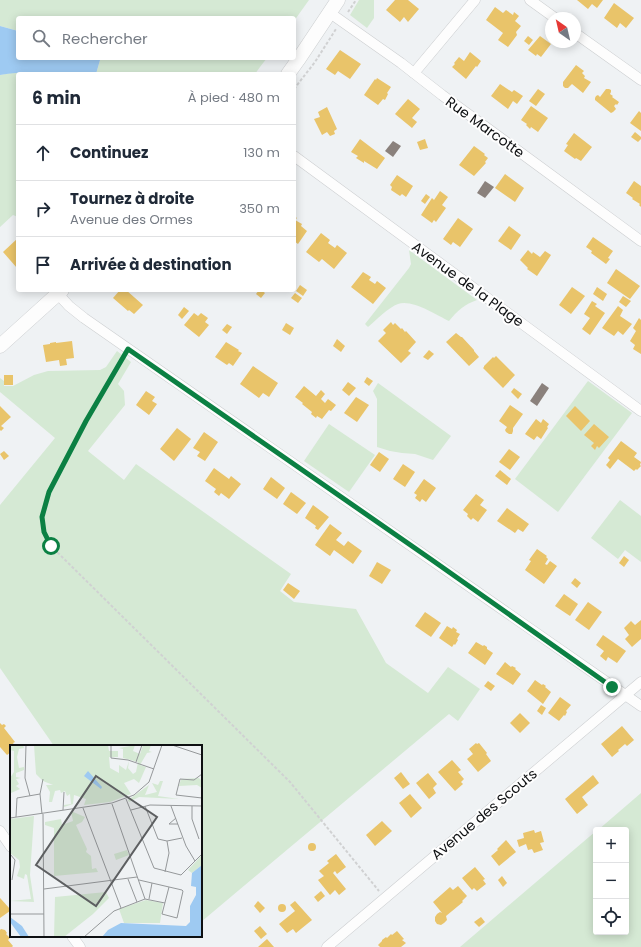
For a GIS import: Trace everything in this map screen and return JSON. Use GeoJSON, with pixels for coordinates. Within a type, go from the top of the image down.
{"type":"FeatureCollection","features":[{"type":"Feature","properties":{"kind":"street"},"geometry":{"type":"LineString","coordinates":[[289,72],[338,0]]}},
{"type":"Feature","properties":{"kind":"street"},"geometry":{"type":"LineString","coordinates":[[414,73],[475,0]]}},
{"type":"Feature","properties":{"kind":"street"},"geometry":{"type":"LineString","coordinates":[[530,0],[547,12]]}},
{"type":"Feature","properties":{"kind":"street","name":"Rue Marcotte"},"geometry":{"type":"LineString","coordinates":[[330,13],[414,73],[641,241]]}},
{"type":"Feature","properties":{"kind":"street"},"geometry":{"type":"LineString","coordinates":[[581,37],[641,80]]}},
{"type":"Feature","properties":{"kind":"street","name":"Avenue de la Plage"},"geometry":{"type":"LineString","coordinates":[[296,157],[641,411]]}},
{"type":"Feature","properties":{"kind":"street"},"geometry":{"type":"LineString","coordinates":[[0,346],[60,292],[76,312],[624,696],[641,706]]}},
{"type":"Feature","properties":{"kind":"street","name":"Avenue des Scouts"},"geometry":{"type":"LineString","coordinates":[[327,947],[641,682]]}},
{"type":"Feature","properties":{"kind":"street"},"geometry":{"type":"LineString","coordinates":[[0,831],[10,846]]}},
{"type":"Feature","properties":{"kind":"street"},"geometry":{"type":"LineString","coordinates":[[73,937],[80,947]]}},
{"type":"Feature","properties":{"kind":"path"},"geometry":{"type":"LineString","coordinates":[[296,86],[315,62],[356,0]]}},
{"type":"Feature","properties":{"kind":"path"},"geometry":{"type":"LineString","coordinates":[[128,349],[86,421],[49,492],[42,517],[44,532],[51,546],[290,782],[385,898]]}},
{"type":"Feature","properties":{"kind":"green space"},"geometry":{"type":"Polygon","coordinates":[[[0,0],[309,0],[296,18],[296,16],[16,16],[16,30],[0,26],[0,0]]]}},
{"type":"Feature","properties":{"kind":"green space"},"geometry":{"type":"Polygon","coordinates":[[[359,0],[374,0],[374,18],[367,28],[350,15],[359,0]]]}},
{"type":"Feature","properties":{"kind":"green space"},"geometry":{"type":"Polygon","coordinates":[[[100,60],[266,60],[256,72],[97,72],[100,60]]]}},
{"type":"Feature","properties":{"kind":"green space"},"geometry":{"type":"Polygon","coordinates":[[[16,73],[16,216],[13,215],[0,227],[0,75],[16,73]]]}},
{"type":"Feature","properties":{"kind":"green space"},"geometry":{"type":"Polygon","coordinates":[[[409,250],[477,300],[462,308],[449,321],[417,306],[404,303],[398,304],[368,327],[365,324],[409,268],[411,264],[409,250]]]}},
{"type":"Feature","properties":{"kind":"green space"},"geometry":{"type":"Polygon","coordinates":[[[117,351],[131,362],[118,384],[124,391],[125,405],[88,451],[124,480],[136,464],[291,574],[280,591],[294,602],[356,609],[386,663],[428,693],[448,667],[480,689],[458,721],[449,714],[202,921],[202,745],[53,745],[0,668],[0,505],[55,438],[0,392],[0,378],[4,381],[4,386],[13,386],[34,375],[48,371],[100,370],[106,367],[117,351]]]}},
{"type":"Feature","properties":{"kind":"green space"},"geometry":{"type":"Polygon","coordinates":[[[588,381],[632,413],[558,512],[515,479],[588,381]]]}},
{"type":"Feature","properties":{"kind":"green space"},"geometry":{"type":"Polygon","coordinates":[[[378,383],[451,436],[433,460],[415,454],[390,451],[377,447],[377,399],[373,391],[378,383]]]}},
{"type":"Feature","properties":{"kind":"green space"},"geometry":{"type":"Polygon","coordinates":[[[329,424],[375,455],[349,492],[304,461],[329,424]]]}},
{"type":"Feature","properties":{"kind":"green space"},"geometry":{"type":"Polygon","coordinates":[[[620,500],[641,516],[641,562],[625,550],[618,559],[591,538],[620,500]]]}},
{"type":"Feature","properties":{"kind":"green space"},"geometry":{"type":"Polygon","coordinates":[[[641,793],[641,947],[460,947],[593,834],[593,935],[629,935],[629,827],[601,827],[641,793]]]}},
{"type":"Feature","properties":{"kind":"water"},"geometry":{"type":"Polygon","coordinates":[[[0,26],[16,30],[16,60],[100,60],[97,72],[16,72],[0,75],[0,26]]]}},
{"type":"Feature","properties":{"kind":"building: Logements"},"geometry":{"type":"Polygon","coordinates":[[[395,0],[408,0],[419,9],[408,22],[404,17],[400,22],[386,10],[395,0]]]}},
{"type":"Feature","properties":{"kind":"building: Logements"},"geometry":{"type":"Polygon","coordinates":[[[577,0],[603,0],[597,8],[592,4],[588,9],[577,0]]]}},
{"type":"Feature","properties":{"kind":"building: Logements"},"geometry":{"type":"Polygon","coordinates":[[[614,3],[634,18],[626,28],[620,23],[617,28],[604,18],[614,3]]]}},
{"type":"Feature","properties":{"kind":"building: Logements"},"geometry":{"type":"Polygon","coordinates":[[[495,7],[503,13],[506,10],[513,15],[514,12],[519,16],[515,21],[521,26],[516,32],[517,35],[508,47],[498,40],[503,33],[486,20],[495,7]]]}},
{"type":"Feature","properties":{"kind":"building: Logements"},"geometry":{"type":"Polygon","coordinates":[[[528,36],[533,40],[529,45],[524,41],[528,36]]]}},
{"type":"Feature","properties":{"kind":"building: Logements"},"geometry":{"type":"Polygon","coordinates":[[[540,36],[545,40],[545,48],[548,48],[541,57],[537,54],[536,56],[528,50],[540,36]]]}},
{"type":"Feature","properties":{"kind":"building: Logements"},"geometry":{"type":"Polygon","coordinates":[[[340,50],[361,64],[350,79],[338,71],[335,75],[326,69],[340,50]]]}},
{"type":"Feature","properties":{"kind":"building: Logements"},"geometry":{"type":"Polygon","coordinates":[[[470,52],[481,61],[466,79],[452,67],[459,57],[464,61],[470,52]]]}},
{"type":"Feature","properties":{"kind":"building: Logements"},"geometry":{"type":"Polygon","coordinates":[[[576,65],[584,71],[582,73],[585,76],[584,78],[591,82],[583,93],[572,84],[568,88],[563,86],[563,82],[576,65]]]}},
{"type":"Feature","properties":{"kind":"building: Logements"},"geometry":{"type":"Polygon","coordinates":[[[377,78],[391,87],[385,100],[383,99],[378,105],[364,95],[377,78]]]}},
{"type":"Feature","properties":{"kind":"building: Logements"},"geometry":{"type":"Polygon","coordinates":[[[500,84],[512,92],[514,90],[523,96],[517,104],[513,101],[508,109],[491,96],[500,84]]]}},
{"type":"Feature","properties":{"kind":"building: Logements"},"geometry":{"type":"Polygon","coordinates":[[[538,89],[545,94],[536,106],[529,101],[538,89]]]}},
{"type":"Feature","properties":{"kind":"building: Logements"},"geometry":{"type":"Polygon","coordinates":[[[606,89],[611,90],[610,94],[613,96],[612,97],[619,102],[614,106],[616,109],[611,113],[595,100],[596,96],[598,95],[600,97],[606,89]]]}},
{"type":"Feature","properties":{"kind":"building: Logements"},"geometry":{"type":"Polygon","coordinates":[[[408,99],[420,109],[412,118],[417,122],[412,128],[395,114],[408,99]]]}},
{"type":"Feature","properties":{"kind":"building: Logements"},"geometry":{"type":"Polygon","coordinates":[[[531,106],[548,118],[538,132],[531,127],[530,129],[526,125],[527,124],[521,120],[531,106]]]}},
{"type":"Feature","properties":{"kind":"building: Logements"},"geometry":{"type":"Polygon","coordinates":[[[327,107],[337,129],[334,131],[335,134],[330,136],[327,132],[322,135],[314,119],[320,117],[318,112],[327,107]]]}},
{"type":"Feature","properties":{"kind":"building: Logements"},"geometry":{"type":"Polygon","coordinates":[[[639,111],[641,113],[641,131],[630,123],[639,111]]]}},
{"type":"Feature","properties":{"kind":"building: Logements"},"geometry":{"type":"Polygon","coordinates":[[[635,132],[641,137],[638,142],[631,137],[635,132]]]}},
{"type":"Feature","properties":{"kind":"building: Logements"},"geometry":{"type":"Polygon","coordinates":[[[574,133],[592,147],[581,161],[576,158],[575,159],[564,151],[568,145],[566,144],[574,133]]]}},
{"type":"Feature","properties":{"kind":"building: Logements"},"geometry":{"type":"Polygon","coordinates":[[[360,139],[385,158],[377,169],[356,158],[358,156],[351,152],[360,139]]]}},
{"type":"Feature","properties":{"kind":"building: Logements"},"geometry":{"type":"Polygon","coordinates":[[[425,139],[428,148],[420,150],[417,142],[425,139]]]}},
{"type":"Feature","properties":{"kind":"building: Logements"},"geometry":{"type":"Polygon","coordinates":[[[474,146],[488,158],[485,162],[486,163],[474,176],[459,165],[474,146]]]}},
{"type":"Feature","properties":{"kind":"building: Logements"},"geometry":{"type":"Polygon","coordinates":[[[505,174],[524,188],[515,202],[495,188],[505,174]]]}},
{"type":"Feature","properties":{"kind":"building: Logements"},"geometry":{"type":"Polygon","coordinates":[[[397,175],[413,186],[406,197],[402,194],[400,196],[391,190],[392,187],[390,185],[397,175]]]}},
{"type":"Feature","properties":{"kind":"building: Logements"},"geometry":{"type":"Polygon","coordinates":[[[634,181],[641,186],[641,207],[639,205],[640,204],[626,193],[634,181]]]}},
{"type":"Feature","properties":{"kind":"building: Logements"},"geometry":{"type":"Polygon","coordinates":[[[440,191],[448,197],[442,205],[446,208],[436,222],[434,220],[432,223],[421,215],[432,198],[434,200],[440,191]]]}},
{"type":"Feature","properties":{"kind":"building: Logements"},"geometry":{"type":"Polygon","coordinates":[[[426,194],[430,197],[425,204],[421,201],[426,194]]]}},
{"type":"Feature","properties":{"kind":"building: Logements"},"geometry":{"type":"Polygon","coordinates":[[[458,218],[473,229],[460,247],[453,242],[451,245],[443,239],[458,218]]]}},
{"type":"Feature","properties":{"kind":"building: Logements"},"geometry":{"type":"Polygon","coordinates":[[[296,221],[302,224],[301,226],[307,231],[298,244],[296,242],[296,221]]]}},
{"type":"Feature","properties":{"kind":"building: Logements"},"geometry":{"type":"Polygon","coordinates":[[[509,226],[521,235],[511,250],[498,241],[509,226]]]}},
{"type":"Feature","properties":{"kind":"building: Logements"},"geometry":{"type":"Polygon","coordinates":[[[321,233],[330,240],[328,243],[335,248],[337,245],[347,253],[334,269],[322,259],[319,262],[306,252],[321,233]]]}},
{"type":"Feature","properties":{"kind":"building: Logements"},"geometry":{"type":"Polygon","coordinates":[[[593,237],[613,251],[606,264],[591,253],[592,251],[586,247],[593,237]]]}},
{"type":"Feature","properties":{"kind":"building: Logements"},"geometry":{"type":"Polygon","coordinates":[[[16,240],[16,267],[3,252],[16,240]]]}},
{"type":"Feature","properties":{"kind":"building: Logements"},"geometry":{"type":"Polygon","coordinates":[[[528,250],[532,254],[533,252],[540,257],[545,251],[551,255],[537,276],[527,269],[528,268],[520,260],[528,250]]]}},
{"type":"Feature","properties":{"kind":"building: Logements"},"geometry":{"type":"Polygon","coordinates":[[[616,269],[640,286],[630,299],[607,283],[616,269]]]}},
{"type":"Feature","properties":{"kind":"building: Logements"},"geometry":{"type":"Polygon","coordinates":[[[363,272],[371,277],[369,280],[375,284],[377,281],[386,288],[373,304],[351,287],[363,272]]]}},
{"type":"Feature","properties":{"kind":"building: Logements"},"geometry":{"type":"Polygon","coordinates":[[[300,285],[307,290],[303,296],[296,291],[300,285]]]}},
{"type":"Feature","properties":{"kind":"building: Logements"},"geometry":{"type":"Polygon","coordinates":[[[572,287],[585,296],[571,314],[559,305],[572,287]]]}},
{"type":"Feature","properties":{"kind":"building: Logements"},"geometry":{"type":"Polygon","coordinates":[[[597,287],[607,294],[603,301],[593,294],[597,287]]]}},
{"type":"Feature","properties":{"kind":"building: Logements"},"geometry":{"type":"Polygon","coordinates":[[[118,292],[128,292],[143,305],[134,314],[129,310],[128,311],[113,298],[118,292]]]}},
{"type":"Feature","properties":{"kind":"building: Logements"},"geometry":{"type":"Polygon","coordinates":[[[258,292],[265,293],[261,298],[256,294],[258,292]]]}},
{"type":"Feature","properties":{"kind":"building: Logements"},"geometry":{"type":"Polygon","coordinates":[[[295,293],[302,298],[298,303],[291,298],[295,293]]]}},
{"type":"Feature","properties":{"kind":"building: Logements"},"geometry":{"type":"Polygon","coordinates":[[[623,296],[631,301],[626,307],[619,302],[623,296]]]}},
{"type":"Feature","properties":{"kind":"building: Logements"},"geometry":{"type":"Polygon","coordinates":[[[592,301],[597,304],[595,306],[605,313],[590,335],[582,329],[590,318],[584,314],[592,301]]]}},
{"type":"Feature","properties":{"kind":"building: Logements"},"geometry":{"type":"Polygon","coordinates":[[[618,306],[623,310],[620,316],[632,324],[623,335],[618,331],[614,336],[602,328],[618,306]]]}},
{"type":"Feature","properties":{"kind":"building: Logements"},"geometry":{"type":"Polygon","coordinates":[[[184,307],[189,311],[182,319],[178,315],[184,307]]]}},
{"type":"Feature","properties":{"kind":"building: Logements"},"geometry":{"type":"Polygon","coordinates":[[[194,313],[198,316],[201,313],[208,318],[205,322],[209,325],[199,337],[184,325],[194,313]]]}},
{"type":"Feature","properties":{"kind":"building: Logements"},"geometry":{"type":"Polygon","coordinates":[[[639,318],[641,320],[641,354],[633,349],[635,345],[630,341],[636,331],[633,328],[639,318]]]}},
{"type":"Feature","properties":{"kind":"building: Logements"},"geometry":{"type":"Polygon","coordinates":[[[391,322],[393,325],[395,323],[405,332],[406,331],[416,342],[408,351],[411,353],[401,363],[378,341],[386,333],[383,330],[391,322]]]}},
{"type":"Feature","properties":{"kind":"building: Logements"},"geometry":{"type":"Polygon","coordinates":[[[286,323],[294,328],[290,335],[282,330],[286,323]]]}},
{"type":"Feature","properties":{"kind":"building: Logements"},"geometry":{"type":"Polygon","coordinates":[[[227,324],[232,327],[227,334],[222,330],[227,324]]]}},
{"type":"Feature","properties":{"kind":"building: Logements"},"geometry":{"type":"Polygon","coordinates":[[[456,333],[462,337],[479,357],[469,366],[446,342],[456,333]]]}},
{"type":"Feature","properties":{"kind":"building: Logements"},"geometry":{"type":"Polygon","coordinates":[[[337,339],[345,346],[341,352],[333,346],[337,339]]]}},
{"type":"Feature","properties":{"kind":"building: Logements"},"geometry":{"type":"Polygon","coordinates":[[[72,341],[74,358],[66,359],[67,365],[60,366],[59,360],[46,362],[43,345],[72,341]]]}},
{"type":"Feature","properties":{"kind":"building: Logements"},"geometry":{"type":"Polygon","coordinates":[[[226,342],[242,353],[233,366],[229,363],[227,365],[215,357],[226,342]]]}},
{"type":"Feature","properties":{"kind":"building: Logements"},"geometry":{"type":"Polygon","coordinates":[[[429,350],[434,354],[428,360],[423,357],[429,350]]]}},
{"type":"Feature","properties":{"kind":"building: Logements"},"geometry":{"type":"Polygon","coordinates":[[[496,356],[515,375],[503,388],[483,368],[493,357],[494,358],[496,356]]]}},
{"type":"Feature","properties":{"kind":"building: Logements"},"geometry":{"type":"Polygon","coordinates":[[[253,366],[278,383],[269,397],[263,393],[259,398],[240,384],[253,366]]]}},
{"type":"Feature","properties":{"kind":"building: Logements"},"geometry":{"type":"Polygon","coordinates":[[[4,375],[13,375],[13,385],[4,385],[4,375]]]}},
{"type":"Feature","properties":{"kind":"building: Logements"},"geometry":{"type":"Polygon","coordinates":[[[367,377],[373,381],[369,386],[364,382],[367,377]]]}},
{"type":"Feature","properties":{"kind":"building: Logements"},"geometry":{"type":"Polygon","coordinates":[[[348,382],[356,388],[349,396],[342,390],[348,382]]]}},
{"type":"Feature","properties":{"kind":"building: Logements"},"geometry":{"type":"Polygon","coordinates":[[[304,386],[316,396],[321,390],[325,394],[321,399],[325,403],[328,399],[336,405],[331,411],[329,410],[322,419],[317,416],[316,418],[311,414],[312,412],[295,397],[304,386]]]}},
{"type":"Feature","properties":{"kind":"building: Logements"},"geometry":{"type":"Polygon","coordinates":[[[514,388],[522,394],[518,399],[511,392],[514,388]]]}},
{"type":"Feature","properties":{"kind":"building: Logements"},"geometry":{"type":"Polygon","coordinates":[[[146,391],[155,397],[152,401],[157,404],[149,415],[136,405],[146,391]]]}},
{"type":"Feature","properties":{"kind":"building: Logements"},"geometry":{"type":"Polygon","coordinates":[[[356,397],[369,405],[357,422],[344,413],[356,397]]]}},
{"type":"Feature","properties":{"kind":"building: Logements"},"geometry":{"type":"Polygon","coordinates":[[[510,405],[523,414],[513,428],[512,434],[506,432],[505,430],[507,427],[499,421],[510,405]]]}},
{"type":"Feature","properties":{"kind":"building: Logements"},"geometry":{"type":"Polygon","coordinates":[[[0,406],[11,417],[1,426],[4,428],[1,431],[0,430],[0,406]]]}},
{"type":"Feature","properties":{"kind":"building: Logements"},"geometry":{"type":"Polygon","coordinates":[[[575,406],[590,421],[581,431],[566,416],[575,406]]]}},
{"type":"Feature","properties":{"kind":"building: Logements"},"geometry":{"type":"Polygon","coordinates":[[[536,419],[541,423],[543,419],[549,424],[541,439],[537,436],[534,440],[525,434],[536,419]]]}},
{"type":"Feature","properties":{"kind":"building: Logements"},"geometry":{"type":"Polygon","coordinates":[[[594,424],[609,437],[599,448],[597,446],[595,450],[591,446],[594,443],[584,435],[594,424]]]}},
{"type":"Feature","properties":{"kind":"building: Logements"},"geometry":{"type":"Polygon","coordinates":[[[177,428],[191,439],[174,461],[160,449],[177,428]]]}},
{"type":"Feature","properties":{"kind":"building: Logements"},"geometry":{"type":"Polygon","coordinates":[[[204,432],[218,442],[205,461],[197,456],[200,452],[193,448],[204,432]]]}},
{"type":"Feature","properties":{"kind":"building: Logements"},"geometry":{"type":"Polygon","coordinates":[[[621,441],[637,453],[634,457],[641,462],[641,466],[637,470],[636,469],[634,471],[618,459],[610,469],[606,465],[610,460],[608,458],[621,441]]]}},
{"type":"Feature","properties":{"kind":"building: Logements"},"geometry":{"type":"Polygon","coordinates":[[[509,449],[520,457],[510,470],[499,462],[509,449]]]}},
{"type":"Feature","properties":{"kind":"building: Logements"},"geometry":{"type":"Polygon","coordinates":[[[4,451],[9,456],[4,460],[0,454],[4,451]]]}},
{"type":"Feature","properties":{"kind":"building: Logements"},"geometry":{"type":"Polygon","coordinates":[[[379,452],[389,459],[380,472],[370,465],[379,452]]]}},
{"type":"Feature","properties":{"kind":"building: Logements"},"geometry":{"type":"Polygon","coordinates":[[[403,464],[415,472],[405,487],[393,479],[403,464]]]}},
{"type":"Feature","properties":{"kind":"building: Logements"},"geometry":{"type":"Polygon","coordinates":[[[214,468],[229,479],[231,476],[241,484],[229,499],[221,493],[219,496],[214,492],[216,489],[205,481],[214,468]]]}},
{"type":"Feature","properties":{"kind":"building: Logements"},"geometry":{"type":"Polygon","coordinates":[[[500,470],[511,479],[507,485],[495,476],[500,470]]]}},
{"type":"Feature","properties":{"kind":"building: Logements"},"geometry":{"type":"Polygon","coordinates":[[[271,477],[285,488],[277,499],[263,489],[271,477]]]}},
{"type":"Feature","properties":{"kind":"building: Logements"},"geometry":{"type":"Polygon","coordinates":[[[424,479],[436,488],[426,502],[422,499],[420,502],[415,498],[417,495],[414,493],[424,479]]]}},
{"type":"Feature","properties":{"kind":"building: Logements"},"geometry":{"type":"Polygon","coordinates":[[[291,492],[306,503],[297,514],[283,504],[291,492]]]}},
{"type":"Feature","properties":{"kind":"building: Logements"},"geometry":{"type":"Polygon","coordinates":[[[476,494],[484,500],[480,505],[487,510],[478,522],[473,518],[471,520],[467,516],[468,514],[463,510],[476,494]]]}},
{"type":"Feature","properties":{"kind":"building: Logements"},"geometry":{"type":"Polygon","coordinates":[[[313,505],[329,517],[318,530],[315,528],[316,526],[305,518],[313,505]]]}},
{"type":"Feature","properties":{"kind":"building: Logements"},"geometry":{"type":"Polygon","coordinates":[[[507,508],[529,524],[523,532],[518,529],[515,533],[497,521],[507,508]]]}},
{"type":"Feature","properties":{"kind":"building: Logements"},"geometry":{"type":"Polygon","coordinates":[[[330,524],[342,533],[336,540],[344,546],[348,541],[362,551],[353,564],[334,550],[330,556],[315,545],[330,524]]]}},
{"type":"Feature","properties":{"kind":"building: Logements"},"geometry":{"type":"Polygon","coordinates":[[[537,549],[547,556],[546,557],[548,559],[545,564],[547,565],[550,561],[557,566],[544,584],[525,570],[531,561],[529,560],[537,549]]]}},
{"type":"Feature","properties":{"kind":"building: Logements"},"geometry":{"type":"Polygon","coordinates":[[[624,556],[629,560],[624,567],[619,563],[624,556]]]}},
{"type":"Feature","properties":{"kind":"building: Logements"},"geometry":{"type":"Polygon","coordinates":[[[377,562],[391,570],[382,584],[369,576],[377,562]]]}},
{"type":"Feature","properties":{"kind":"building: Logements"},"geometry":{"type":"Polygon","coordinates":[[[575,578],[581,583],[577,588],[571,583],[575,578]]]}},
{"type":"Feature","properties":{"kind":"building: Logements"},"geometry":{"type":"Polygon","coordinates":[[[288,583],[300,591],[294,599],[283,590],[288,583]]]}},
{"type":"Feature","properties":{"kind":"building: Logements"},"geometry":{"type":"Polygon","coordinates":[[[564,594],[578,604],[570,616],[555,606],[564,594]]]}},
{"type":"Feature","properties":{"kind":"building: Logements"},"geometry":{"type":"Polygon","coordinates":[[[588,602],[602,612],[589,630],[575,620],[588,602]]]}},
{"type":"Feature","properties":{"kind":"building: Logements"},"geometry":{"type":"Polygon","coordinates":[[[425,612],[441,623],[431,637],[415,626],[425,612]]]}},
{"type":"Feature","properties":{"kind":"building: Logements"},"geometry":{"type":"Polygon","coordinates":[[[641,620],[641,639],[632,647],[625,639],[629,635],[624,628],[631,621],[635,625],[641,620]]]}},
{"type":"Feature","properties":{"kind":"building: Logements"},"geometry":{"type":"Polygon","coordinates":[[[447,626],[452,629],[453,627],[457,630],[456,632],[460,634],[455,645],[454,644],[452,647],[439,638],[447,626]]]}},
{"type":"Feature","properties":{"kind":"building: Logements"},"geometry":{"type":"Polygon","coordinates":[[[603,635],[626,651],[617,663],[608,657],[606,661],[600,656],[604,651],[596,645],[603,635]]]}},
{"type":"Feature","properties":{"kind":"building: Logements"},"geometry":{"type":"Polygon","coordinates":[[[476,642],[483,646],[484,645],[493,653],[485,665],[468,653],[476,642]]]}},
{"type":"Feature","properties":{"kind":"building: Logements"},"geometry":{"type":"Polygon","coordinates":[[[505,662],[511,667],[516,668],[515,669],[521,674],[513,685],[496,674],[505,662]]]}},
{"type":"Feature","properties":{"kind":"building: Logements"},"geometry":{"type":"Polygon","coordinates":[[[535,680],[546,686],[545,687],[551,692],[543,704],[527,691],[535,680]]]}},
{"type":"Feature","properties":{"kind":"building: Logements"},"geometry":{"type":"Polygon","coordinates":[[[488,681],[495,686],[491,691],[484,686],[488,681]]]}},
{"type":"Feature","properties":{"kind":"building: Logements"},"geometry":{"type":"Polygon","coordinates":[[[560,697],[571,705],[566,711],[565,716],[564,715],[559,721],[548,713],[560,697]]]}},
{"type":"Feature","properties":{"kind":"building: Logements"},"geometry":{"type":"Polygon","coordinates":[[[541,705],[546,708],[542,715],[537,711],[541,705]]]}},
{"type":"Feature","properties":{"kind":"building: Logements"},"geometry":{"type":"Polygon","coordinates":[[[520,713],[530,723],[520,733],[510,723],[520,713]]]}},
{"type":"Feature","properties":{"kind":"building: Logements"},"geometry":{"type":"Polygon","coordinates":[[[0,723],[6,726],[4,728],[15,742],[13,743],[14,745],[10,745],[10,753],[7,755],[0,747],[0,723]]]}},
{"type":"Feature","properties":{"kind":"building: Logements"},"geometry":{"type":"Polygon","coordinates":[[[622,726],[634,740],[627,746],[625,744],[612,757],[601,744],[622,726]]]}},
{"type":"Feature","properties":{"kind":"building: Logements"},"geometry":{"type":"Polygon","coordinates":[[[476,743],[479,743],[491,761],[478,772],[467,759],[473,754],[469,749],[476,743]]]}},
{"type":"Feature","properties":{"kind":"building: Logements"},"geometry":{"type":"Polygon","coordinates":[[[452,760],[461,770],[458,772],[464,779],[461,782],[463,784],[455,791],[438,772],[452,760]]]}},
{"type":"Feature","properties":{"kind":"building: Logements"},"geometry":{"type":"Polygon","coordinates":[[[401,772],[410,784],[403,789],[394,778],[401,772]]]}},
{"type":"Feature","properties":{"kind":"building: Logements"},"geometry":{"type":"Polygon","coordinates":[[[428,773],[437,784],[433,788],[436,793],[429,799],[416,783],[428,773]]]}},
{"type":"Feature","properties":{"kind":"building: Logements"},"geometry":{"type":"Polygon","coordinates":[[[593,775],[599,783],[582,797],[588,805],[577,814],[565,799],[593,775]]]}},
{"type":"Feature","properties":{"kind":"building: Logements"},"geometry":{"type":"Polygon","coordinates":[[[410,794],[422,808],[411,818],[399,803],[410,794]]]}},
{"type":"Feature","properties":{"kind":"building: Logements"},"geometry":{"type":"Polygon","coordinates":[[[382,821],[392,831],[375,846],[366,835],[382,821]]]}},
{"type":"Feature","properties":{"kind":"building: Logements"},"geometry":{"type":"Polygon","coordinates":[[[534,830],[535,833],[541,831],[544,842],[540,843],[543,850],[534,853],[532,849],[528,850],[526,844],[519,847],[517,840],[524,838],[523,833],[534,830]]]}},
{"type":"Feature","properties":{"kind":"building: Logements"},"geometry":{"type":"Polygon","coordinates":[[[506,840],[516,852],[499,866],[491,856],[506,840]]]}},
{"type":"Feature","properties":{"kind":"building: Logements"},"geometry":{"type":"Polygon","coordinates":[[[310,843],[314,843],[316,847],[314,851],[310,851],[308,849],[308,845],[310,843]]]}},
{"type":"Feature","properties":{"kind":"building: Logements"},"geometry":{"type":"Polygon","coordinates":[[[336,854],[346,867],[337,874],[335,871],[333,873],[346,889],[339,895],[335,890],[330,895],[318,880],[324,876],[319,871],[329,863],[327,861],[336,854]]]}},
{"type":"Feature","properties":{"kind":"building: Logements"},"geometry":{"type":"Polygon","coordinates":[[[475,867],[485,879],[483,880],[486,884],[477,891],[474,888],[472,890],[462,878],[475,867]]]}},
{"type":"Feature","properties":{"kind":"building: Logements"},"geometry":{"type":"Polygon","coordinates":[[[502,876],[507,883],[503,887],[498,880],[502,876]]]}},
{"type":"Feature","properties":{"kind":"building: Logements"},"geometry":{"type":"Polygon","coordinates":[[[458,886],[467,896],[462,901],[463,902],[446,916],[447,920],[444,923],[441,925],[437,924],[435,917],[440,912],[442,913],[433,902],[450,887],[453,890],[458,886]]]}},
{"type":"Feature","properties":{"kind":"building: Logements"},"geometry":{"type":"Polygon","coordinates":[[[321,891],[325,896],[318,902],[314,897],[321,891]]]}},
{"type":"Feature","properties":{"kind":"building: Logements"},"geometry":{"type":"Polygon","coordinates":[[[0,898],[10,909],[10,911],[0,918],[0,898]]]}},
{"type":"Feature","properties":{"kind":"building: Logements"},"geometry":{"type":"Polygon","coordinates":[[[258,901],[265,908],[260,913],[254,906],[258,901]]]}},
{"type":"Feature","properties":{"kind":"building: Logements"},"geometry":{"type":"Polygon","coordinates":[[[295,901],[312,920],[296,933],[293,929],[287,933],[279,924],[295,911],[290,905],[295,901]]]}},
{"type":"Feature","properties":{"kind":"building: Logements"},"geometry":{"type":"Polygon","coordinates":[[[280,904],[284,904],[286,908],[284,912],[280,912],[278,910],[278,906],[280,904]]]}},
{"type":"Feature","properties":{"kind":"building: Logements"},"geometry":{"type":"Polygon","coordinates":[[[481,917],[485,922],[479,927],[474,922],[481,917]]]}},
{"type":"Feature","properties":{"kind":"building: Logements"},"geometry":{"type":"Polygon","coordinates":[[[260,926],[267,934],[261,939],[254,931],[260,926]]]}},
{"type":"Feature","properties":{"kind":"building: Logements"},"geometry":{"type":"Polygon","coordinates":[[[1,929],[5,930],[7,933],[6,934],[10,938],[8,940],[13,946],[12,947],[0,947],[1,929]]]}},
{"type":"Feature","properties":{"kind":"building: Logements"},"geometry":{"type":"Polygon","coordinates":[[[397,931],[404,939],[402,940],[406,943],[401,947],[380,947],[378,945],[386,937],[387,938],[397,931]]]}},
{"type":"Feature","properties":{"kind":"building: Logements"},"geometry":{"type":"Polygon","coordinates":[[[267,939],[274,947],[258,947],[267,939]]]}},
{"type":"Feature","properties":{"kind":"building: Industrie"},"geometry":{"type":"Polygon","coordinates":[[[393,141],[401,146],[393,157],[385,151],[393,141]]]}},
{"type":"Feature","properties":{"kind":"building: Industrie"},"geometry":{"type":"Polygon","coordinates":[[[485,181],[494,187],[485,198],[477,193],[485,181]]]}},
{"type":"Feature","properties":{"kind":"building: Industrie"},"geometry":{"type":"Polygon","coordinates":[[[542,383],[549,388],[537,406],[530,401],[542,383]]]}},
{"type":"Feature","properties":{"kind":"route"},"geometry":{"type":"LineString","coordinates":[[51,546],[44,532],[42,517],[49,492],[86,421],[128,349],[612,687]]}}]}
